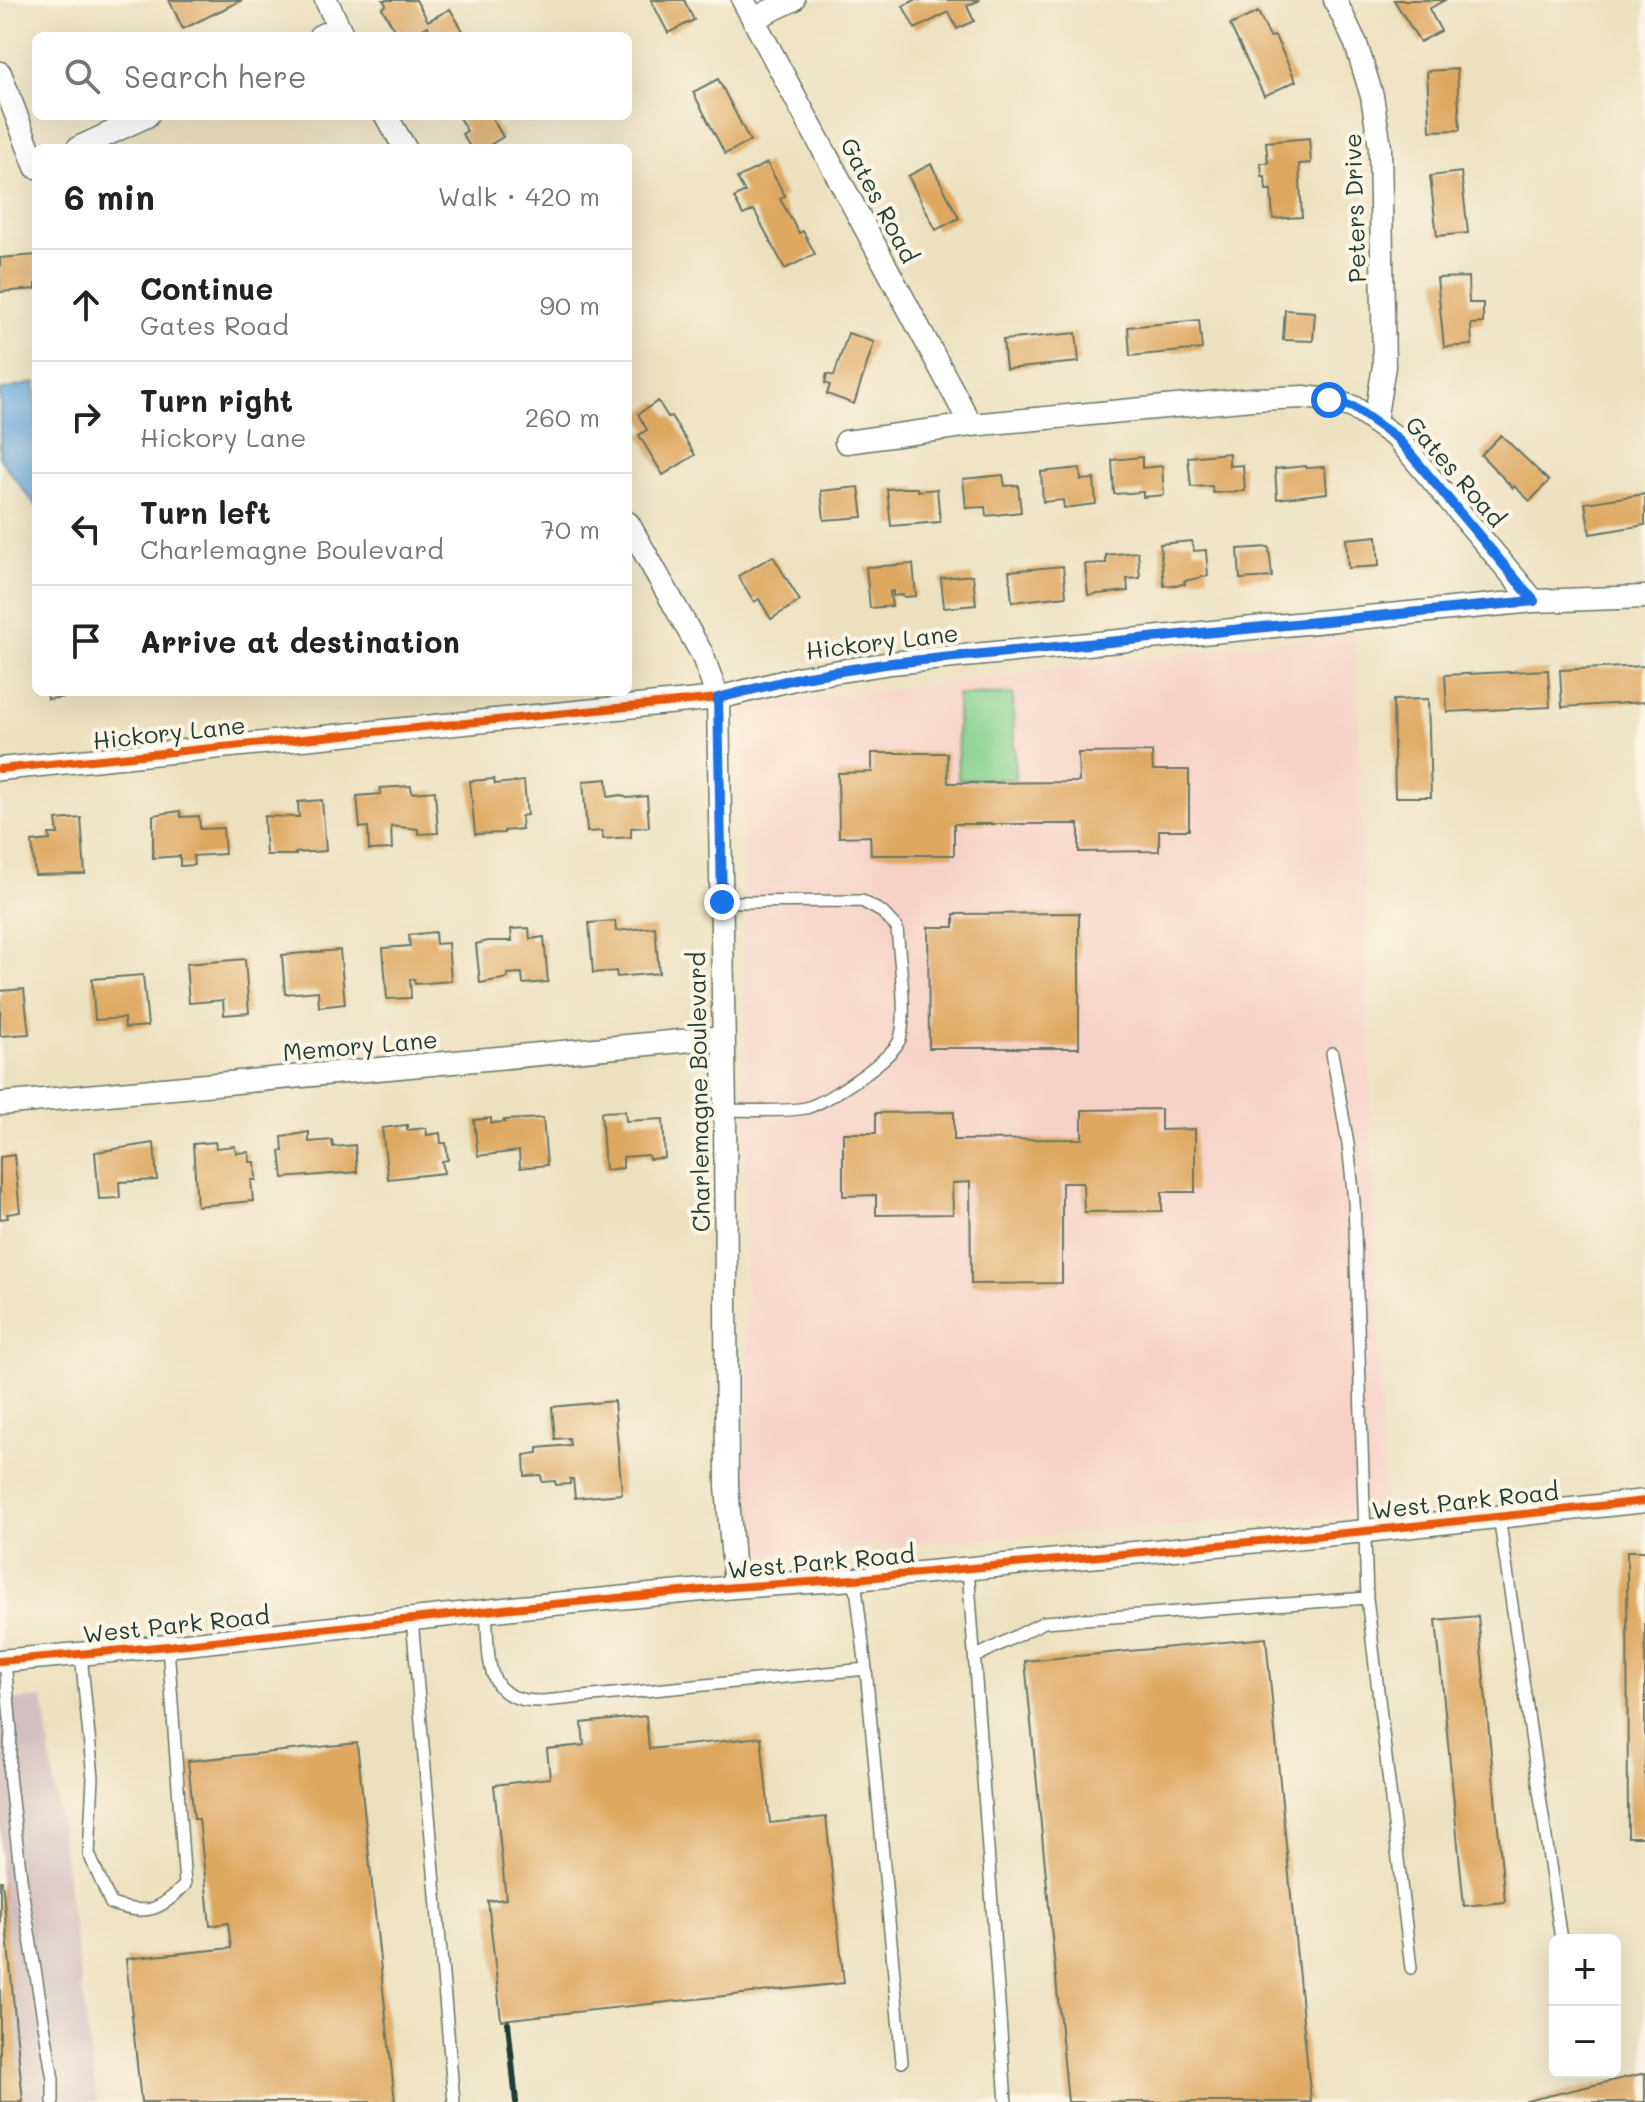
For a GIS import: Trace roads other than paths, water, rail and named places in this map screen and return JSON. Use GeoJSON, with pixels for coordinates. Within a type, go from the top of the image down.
{"type":"FeatureCollection","features":[{"type":"Feature","properties":{"kind":"street"},"geometry":{"type":"LineString","coordinates":[[326,0],[334,32]]}},
{"type":"Feature","properties":{"kind":"street"},"geometry":{"type":"LineString","coordinates":[[748,9],[793,0]]}},
{"type":"Feature","properties":{"kind":"street","name":"Peters Drive"},"geometry":{"type":"LineString","coordinates":[[1335,0],[1356,44],[1372,96],[1380,147],[1384,366],[1375,421]]}},
{"type":"Feature","properties":{"kind":"street","name":"Gates Road"},"geometry":{"type":"LineString","coordinates":[[748,9],[971,425]]}},
{"type":"Feature","properties":{"kind":"street"},"geometry":{"type":"LineString","coordinates":[[0,73],[32,157]]}},
{"type":"Feature","properties":{"kind":"street"},"geometry":{"type":"LineString","coordinates":[[87,144],[138,120]]}},
{"type":"Feature","properties":{"kind":"street"},"geometry":{"type":"LineString","coordinates":[[388,120],[403,144]]}},
{"type":"Feature","properties":{"kind":"street","name":"Gates Road"},"geometry":{"type":"LineString","coordinates":[[846,442],[971,425],[1252,399],[1304,397],[1329,400],[1353,407],[1397,438],[1534,601]]}},
{"type":"Feature","properties":{"kind":"street","name":"Charlemagne Boulevard"},"geometry":{"type":"LineString","coordinates":[[632,530],[702,654],[718,698],[727,1486],[735,1587]]}},
{"type":"Feature","properties":{"kind":"street"},"geometry":{"type":"LineString","coordinates":[[1534,601],[1645,597]]}},
{"type":"Feature","properties":{"kind":"street","name":"Hickory Lane"},"geometry":{"type":"LineString","coordinates":[[0,769],[718,698],[802,677],[891,663],[1534,601]]}},
{"type":"Feature","properties":{"kind":"street","name":"Memory Lane"},"geometry":{"type":"LineString","coordinates":[[0,1104],[724,1037]]}},
{"type":"Feature","properties":{"kind":"street","name":"West Park Road"},"geometry":{"type":"LineString","coordinates":[[2,1661],[486,1611],[1366,1531],[1645,1501]]}},
{"type":"Feature","properties":{"kind":"lane"},"geometry":{"type":"LineString","coordinates":[[722,902],[862,901],[882,912],[897,928],[902,1024],[899,1042],[888,1057],[848,1085],[807,1107],[725,1110]]}},
{"type":"Feature","properties":{"kind":"lane"},"geometry":{"type":"LineString","coordinates":[[1332,1053],[1348,1144],[1354,1201],[1367,1598],[1411,1968]]}},
{"type":"Feature","properties":{"kind":"lane"},"geometry":{"type":"LineString","coordinates":[[1499,1516],[1560,1934]]}},
{"type":"Feature","properties":{"kind":"lane"},"geometry":{"type":"LineString","coordinates":[[968,1568],[1006,2102]]}},
{"type":"Feature","properties":{"kind":"lane"},"geometry":{"type":"LineString","coordinates":[[855,1579],[902,2062]]}},
{"type":"Feature","properties":{"kind":"lane"},"geometry":{"type":"LineString","coordinates":[[975,1657],[1044,1622],[1367,1598]]}},
{"type":"Feature","properties":{"kind":"lane"},"geometry":{"type":"LineString","coordinates":[[486,1611],[491,1669],[497,1685],[508,1697],[524,1701],[866,1669]]}},
{"type":"Feature","properties":{"kind":"lane"},"geometry":{"type":"LineString","coordinates":[[412,1619],[454,2102]]}},
{"type":"Feature","properties":{"kind":"lane"},"geometry":{"type":"LineString","coordinates":[[81,1654],[93,1778],[89,1854],[111,1904],[138,1912],[166,1904],[185,1885],[168,1646]]}},
{"type":"Feature","properties":{"kind":"lane"},"geometry":{"type":"LineString","coordinates":[[2,1661],[9,1775],[23,1895],[53,2080],[53,2102]]}},
{"type":"Feature","properties":{"kind":"water"},"geometry":{"type":"Polygon","coordinates":[[[32,383],[32,501],[0,459],[0,391],[32,383]]]}},
{"type":"Feature","properties":{"kind":"railway"},"geometry":{"type":"LineString","coordinates":[[508,2023],[516,2102]]}}]}
